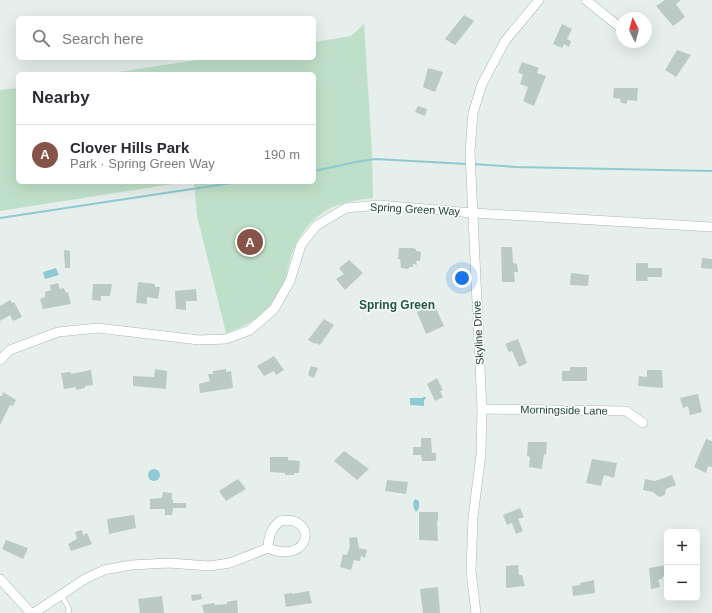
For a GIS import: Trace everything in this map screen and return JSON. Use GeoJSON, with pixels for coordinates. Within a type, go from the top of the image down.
{"type":"FeatureCollection","features":[{"type":"Feature","properties":{"kind":"street","name":"Skyline Drive"},"geometry":{"type":"LineString","coordinates":[[476,613],[471,571],[473,517],[481,454],[482,409],[470,152],[473,113],[482,84],[505,41],[539,0]]}},
{"type":"Feature","properties":{"kind":"street"},"geometry":{"type":"LineString","coordinates":[[586,0],[616,24]]}},
{"type":"Feature","properties":{"kind":"street","name":"Spring Green Way"},"geometry":{"type":"LineString","coordinates":[[0,360],[10,350],[58,332],[98,328],[199,340],[226,339],[250,330],[274,309],[290,281],[301,245],[316,226],[346,208],[379,205],[473,213],[712,227]]}},
{"type":"Feature","properties":{"kind":"street","name":"Morningside Lane"},"geometry":{"type":"LineString","coordinates":[[482,409],[626,411],[643,423]]}},
{"type":"Feature","properties":{"kind":"street"},"geometry":{"type":"LineString","coordinates":[[34,613],[85,579],[104,570],[169,563],[210,566],[230,563],[268,548]]}},
{"type":"Feature","properties":{"kind":"street"},"geometry":{"type":"LineString","coordinates":[[0,579],[31,613]]}},
{"type":"Feature","properties":{"kind":"lane"},"geometry":{"type":"LineString","coordinates":[[61,594],[69,609],[68,613]]}},
{"type":"Feature","properties":{"kind":"green space"},"geometry":{"type":"Polygon","coordinates":[[[364,24],[372,152],[373,198],[353,201],[332,207],[316,218],[307,227],[296,244],[281,290],[269,307],[254,320],[226,333],[197,216],[194,184],[316,184],[316,72],[119,72],[197,60],[316,60],[316,42],[351,36],[364,24]]]}},
{"type":"Feature","properties":{"kind":"green space"},"geometry":{"type":"Polygon","coordinates":[[[16,88],[16,184],[172,184],[0,211],[0,90],[16,88]]]}},
{"type":"Feature","properties":{"kind":"water"},"geometry":{"type":"Polygon","coordinates":[[[56,268],[59,275],[45,279],[43,272],[56,268]]]}},
{"type":"Feature","properties":{"kind":"water"},"geometry":{"type":"Polygon","coordinates":[[[426,397],[424,400],[424,406],[410,405],[410,398],[426,397]]]}},
{"type":"Feature","properties":{"kind":"water"},"geometry":{"type":"Polygon","coordinates":[[[154,469],[158,471],[160,475],[158,479],[154,481],[150,479],[148,475],[150,471],[154,469]]]}},
{"type":"Feature","properties":{"kind":"water"},"geometry":{"type":"Polygon","coordinates":[[[415,499],[419,501],[419,508],[416,512],[413,506],[415,499]]]}},
{"type":"Feature","properties":{"kind":"building"},"geometry":{"type":"Polygon","coordinates":[[[665,0],[681,0],[676,4],[685,17],[673,26],[656,6],[665,0]]]}},
{"type":"Feature","properties":{"kind":"building"},"geometry":{"type":"Polygon","coordinates":[[[464,15],[474,21],[455,45],[445,39],[464,15]]]}},
{"type":"Feature","properties":{"kind":"building"},"geometry":{"type":"Polygon","coordinates":[[[562,24],[572,29],[567,39],[571,41],[569,47],[564,44],[562,48],[553,44],[562,24]]]}},
{"type":"Feature","properties":{"kind":"building"},"geometry":{"type":"Polygon","coordinates":[[[677,50],[691,55],[676,77],[665,70],[677,50]]]}},
{"type":"Feature","properties":{"kind":"building"},"geometry":{"type":"Polygon","coordinates":[[[522,62],[539,68],[537,73],[546,76],[534,106],[523,101],[528,87],[520,84],[523,75],[518,72],[522,62]]]}},
{"type":"Feature","properties":{"kind":"building"},"geometry":{"type":"Polygon","coordinates":[[[428,68],[443,72],[435,92],[423,87],[428,68]]]}},
{"type":"Feature","properties":{"kind":"building"},"geometry":{"type":"Polygon","coordinates":[[[614,88],[638,88],[637,101],[628,100],[626,104],[620,102],[621,99],[613,98],[614,88]]]}},
{"type":"Feature","properties":{"kind":"building"},"geometry":{"type":"Polygon","coordinates":[[[418,106],[427,109],[425,116],[415,112],[418,106]]]}},
{"type":"Feature","properties":{"kind":"building"},"geometry":{"type":"Polygon","coordinates":[[[501,247],[512,247],[513,263],[517,264],[518,272],[514,272],[515,282],[502,282],[501,247]]]}},
{"type":"Feature","properties":{"kind":"building"},"geometry":{"type":"Polygon","coordinates":[[[399,248],[412,248],[421,252],[420,261],[416,261],[417,265],[413,264],[413,267],[409,267],[409,269],[401,268],[400,259],[398,259],[399,248]]]}},
{"type":"Feature","properties":{"kind":"building"},"geometry":{"type":"Polygon","coordinates":[[[64,250],[70,251],[70,268],[65,268],[64,250]]]}},
{"type":"Feature","properties":{"kind":"building"},"geometry":{"type":"Polygon","coordinates":[[[702,258],[712,259],[712,269],[701,268],[702,258]]]}},
{"type":"Feature","properties":{"kind":"building"},"geometry":{"type":"Polygon","coordinates":[[[349,260],[363,273],[345,290],[336,279],[344,274],[339,268],[349,260]]]}},
{"type":"Feature","properties":{"kind":"building"},"geometry":{"type":"Polygon","coordinates":[[[636,263],[648,263],[648,268],[662,268],[662,277],[647,277],[648,281],[636,281],[636,263]]]}},
{"type":"Feature","properties":{"kind":"building"},"geometry":{"type":"Polygon","coordinates":[[[571,273],[589,275],[588,286],[570,285],[571,273]]]}},
{"type":"Feature","properties":{"kind":"building"},"geometry":{"type":"Polygon","coordinates":[[[138,282],[155,284],[155,287],[160,287],[158,299],[147,297],[147,304],[136,303],[138,282]]]}},
{"type":"Feature","properties":{"kind":"building"},"geometry":{"type":"Polygon","coordinates":[[[58,283],[60,289],[64,288],[66,293],[68,292],[71,304],[43,309],[40,299],[45,297],[45,292],[51,290],[50,285],[58,283]]]}},
{"type":"Feature","properties":{"kind":"building"},"geometry":{"type":"Polygon","coordinates":[[[93,284],[112,284],[110,296],[101,296],[101,301],[92,300],[93,284]]]}},
{"type":"Feature","properties":{"kind":"building"},"geometry":{"type":"Polygon","coordinates":[[[196,289],[197,301],[186,301],[186,310],[176,309],[175,291],[196,289]]]}},
{"type":"Feature","properties":{"kind":"building"},"geometry":{"type":"Polygon","coordinates":[[[10,300],[12,303],[14,302],[22,317],[13,321],[10,315],[0,321],[0,306],[10,300]]]}},
{"type":"Feature","properties":{"kind":"building"},"geometry":{"type":"Polygon","coordinates":[[[434,304],[444,326],[426,334],[417,312],[434,304]]]}},
{"type":"Feature","properties":{"kind":"building"},"geometry":{"type":"Polygon","coordinates":[[[324,319],[334,325],[320,345],[315,344],[308,340],[324,319]]]}},
{"type":"Feature","properties":{"kind":"building"},"geometry":{"type":"Polygon","coordinates":[[[518,339],[527,363],[519,367],[512,351],[509,352],[505,344],[518,339]]]}},
{"type":"Feature","properties":{"kind":"building"},"geometry":{"type":"Polygon","coordinates":[[[274,356],[284,370],[276,375],[274,371],[264,376],[257,366],[274,356]]]}},
{"type":"Feature","properties":{"kind":"building"},"geometry":{"type":"Polygon","coordinates":[[[311,366],[318,368],[314,378],[308,375],[311,366]]]}},
{"type":"Feature","properties":{"kind":"building"},"geometry":{"type":"Polygon","coordinates":[[[570,367],[587,367],[587,381],[562,381],[562,371],[570,371],[570,367]]]}},
{"type":"Feature","properties":{"kind":"building"},"geometry":{"type":"Polygon","coordinates":[[[155,369],[167,371],[166,389],[133,386],[133,376],[154,377],[155,369]]]}},
{"type":"Feature","properties":{"kind":"building"},"geometry":{"type":"Polygon","coordinates":[[[226,369],[226,372],[231,371],[233,388],[200,393],[199,384],[210,381],[208,374],[213,374],[213,371],[226,369]]]}},
{"type":"Feature","properties":{"kind":"building"},"geometry":{"type":"Polygon","coordinates":[[[91,370],[93,385],[85,386],[85,388],[76,390],[76,387],[64,389],[61,373],[71,372],[71,374],[91,370]]]}},
{"type":"Feature","properties":{"kind":"building"},"geometry":{"type":"Polygon","coordinates":[[[647,370],[662,370],[663,388],[638,386],[639,376],[647,377],[647,370]]]}},
{"type":"Feature","properties":{"kind":"building"},"geometry":{"type":"Polygon","coordinates":[[[437,378],[443,390],[440,391],[443,397],[435,401],[427,384],[437,378]]]}},
{"type":"Feature","properties":{"kind":"building"},"geometry":{"type":"Polygon","coordinates":[[[3,392],[16,400],[13,406],[10,405],[0,425],[0,396],[2,396],[3,392]]]}},
{"type":"Feature","properties":{"kind":"building"},"geometry":{"type":"Polygon","coordinates":[[[698,394],[702,412],[690,415],[688,406],[683,408],[680,398],[698,394]]]}},
{"type":"Feature","properties":{"kind":"building"},"geometry":{"type":"Polygon","coordinates":[[[421,438],[431,438],[432,453],[436,453],[436,461],[422,461],[421,455],[413,455],[413,447],[421,447],[421,438]]]}},
{"type":"Feature","properties":{"kind":"building"},"geometry":{"type":"Polygon","coordinates":[[[706,439],[712,441],[712,467],[708,466],[706,473],[694,467],[706,439]]]}},
{"type":"Feature","properties":{"kind":"building"},"geometry":{"type":"Polygon","coordinates":[[[528,442],[547,442],[546,455],[544,454],[542,469],[529,467],[530,457],[527,456],[528,442]]]}},
{"type":"Feature","properties":{"kind":"building"},"geometry":{"type":"Polygon","coordinates":[[[344,451],[369,469],[357,480],[334,461],[344,451]]]}},
{"type":"Feature","properties":{"kind":"building"},"geometry":{"type":"Polygon","coordinates":[[[270,457],[288,457],[288,460],[300,461],[299,473],[294,473],[294,475],[285,475],[285,473],[270,472],[270,457]]]}},
{"type":"Feature","properties":{"kind":"building"},"geometry":{"type":"Polygon","coordinates":[[[592,459],[617,463],[614,478],[604,475],[601,486],[586,483],[592,459]]]}},
{"type":"Feature","properties":{"kind":"building"},"geometry":{"type":"Polygon","coordinates":[[[672,475],[676,485],[666,489],[665,495],[659,497],[653,492],[643,490],[645,479],[655,481],[672,475]]]}},
{"type":"Feature","properties":{"kind":"building"},"geometry":{"type":"Polygon","coordinates":[[[238,479],[246,489],[226,501],[219,491],[238,479]]]}},
{"type":"Feature","properties":{"kind":"building"},"geometry":{"type":"Polygon","coordinates":[[[387,480],[408,482],[406,494],[385,491],[387,480]]]}},
{"type":"Feature","properties":{"kind":"building"},"geometry":{"type":"Polygon","coordinates":[[[163,492],[172,493],[173,503],[186,503],[186,508],[173,508],[172,515],[165,515],[165,509],[150,509],[150,499],[162,498],[163,492]]]}},
{"type":"Feature","properties":{"kind":"building"},"geometry":{"type":"Polygon","coordinates":[[[520,508],[524,517],[518,519],[523,531],[516,534],[512,523],[507,525],[503,515],[520,508]]]}},
{"type":"Feature","properties":{"kind":"building"},"geometry":{"type":"Polygon","coordinates":[[[419,512],[438,512],[438,541],[419,540],[419,512]]]}},
{"type":"Feature","properties":{"kind":"building"},"geometry":{"type":"Polygon","coordinates":[[[134,515],[136,528],[109,534],[107,519],[134,515]]]}},
{"type":"Feature","properties":{"kind":"building"},"geometry":{"type":"Polygon","coordinates":[[[82,530],[83,535],[87,533],[92,544],[71,551],[68,544],[77,538],[75,532],[82,530]]]}},
{"type":"Feature","properties":{"kind":"building"},"geometry":{"type":"Polygon","coordinates":[[[357,537],[359,548],[367,550],[365,558],[361,556],[360,561],[354,560],[351,570],[340,567],[343,554],[347,555],[350,546],[349,538],[357,537]]]}},
{"type":"Feature","properties":{"kind":"building"},"geometry":{"type":"Polygon","coordinates":[[[6,540],[28,548],[23,559],[2,549],[6,540]]]}},
{"type":"Feature","properties":{"kind":"building"},"geometry":{"type":"Polygon","coordinates":[[[518,565],[519,575],[522,575],[525,586],[506,588],[506,566],[518,565]]]}},
{"type":"Feature","properties":{"kind":"building"},"geometry":{"type":"Polygon","coordinates":[[[664,566],[664,577],[658,580],[660,587],[651,589],[649,568],[664,566]]]}},
{"type":"Feature","properties":{"kind":"building"},"geometry":{"type":"Polygon","coordinates":[[[594,580],[595,593],[573,596],[572,586],[594,580]]]}},
{"type":"Feature","properties":{"kind":"building"},"geometry":{"type":"Polygon","coordinates":[[[438,587],[440,613],[423,613],[420,589],[438,587]]]}},
{"type":"Feature","properties":{"kind":"building"},"geometry":{"type":"Polygon","coordinates":[[[309,591],[312,603],[286,607],[284,594],[309,591]]]}},
{"type":"Feature","properties":{"kind":"building"},"geometry":{"type":"Polygon","coordinates":[[[201,594],[202,599],[192,601],[191,595],[201,594]]]}},
{"type":"Feature","properties":{"kind":"building"},"geometry":{"type":"Polygon","coordinates":[[[162,596],[164,613],[140,613],[138,599],[162,596]]]}},
{"type":"Feature","properties":{"kind":"building"},"geometry":{"type":"Polygon","coordinates":[[[237,600],[238,613],[204,613],[202,605],[214,603],[215,605],[227,604],[227,602],[237,600]]]}},
{"type":"Feature","properties":{"kind":"waterway"},"geometry":{"type":"LineString","coordinates":[[316,171],[375,159],[467,164]]}},
{"type":"Feature","properties":{"kind":"waterway"},"geometry":{"type":"LineString","coordinates":[[473,164],[516,167],[712,171]]}},
{"type":"Feature","properties":{"kind":"waterway"},"geometry":{"type":"LineString","coordinates":[[0,218],[225,184]]}},
{"type":"Feature","properties":{"kind":"place","name":"Clover Hills Park"},"geometry":{"type":"Point","coordinates":[250,242]}},
{"type":"Feature","properties":{"kind":"district","name":"Spring Green"},"geometry":{"type":"Point","coordinates":[397,305]}}]}
